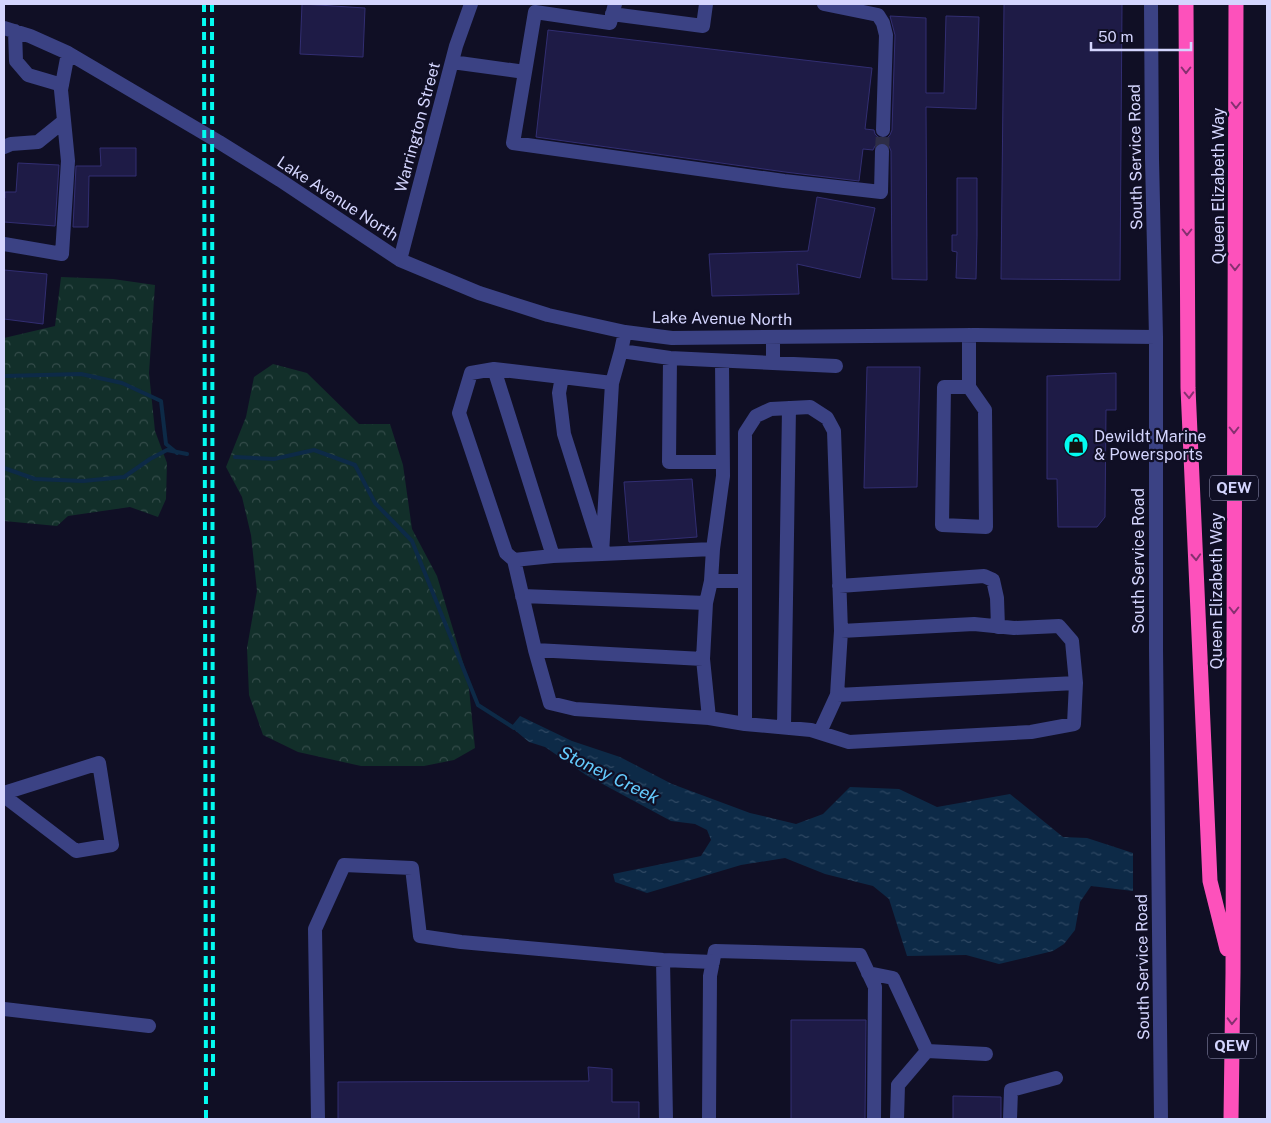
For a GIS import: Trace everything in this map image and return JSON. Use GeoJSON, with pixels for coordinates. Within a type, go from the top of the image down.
{"type":"FeatureCollection","features":[{"type":"Feature","properties":{"kind":"highway"},"geometry":{"type":"LineString","coordinates":[[1186,4],[1188,388],[1210,882],[1232,972]]}},
{"type":"Feature","properties":{"kind":"highway","name":"Queen Elizabeth Way"},"geometry":{"type":"LineString","coordinates":[[1231,1119],[1236,4]]}},
{"type":"Feature","properties":{"kind":"street","name":"Warrington Street"},"geometry":{"type":"LineString","coordinates":[[400,260],[456,46],[471,4]]}},
{"type":"Feature","properties":{"kind":"street"},"geometry":{"type":"LineString","coordinates":[[706,4],[703,26],[614,9],[610,23],[535,12],[514,143],[775,180],[882,192],[882,151]]}},
{"type":"Feature","properties":{"kind":"street"},"geometry":{"type":"LineString","coordinates":[[824,4],[878,15],[883,23],[886,35],[882,130]]}},
{"type":"Feature","properties":{"kind":"street","name":"South Service Road"},"geometry":{"type":"LineString","coordinates":[[1151,4],[1156,337],[1156,649],[1161,1119]]}},
{"type":"Feature","properties":{"kind":"street"},"geometry":{"type":"LineString","coordinates":[[9,30],[16,61],[28,75],[62,86]]}},
{"type":"Feature","properties":{"kind":"street","name":"Lake Avenue North"},"geometry":{"type":"LineString","coordinates":[[9,30],[30,36],[68,53],[280,180],[400,260],[479,293],[548,315],[625,332],[672,338],[969,335],[1156,337]]}},
{"type":"Feature","properties":{"kind":"street"},"geometry":{"type":"LineString","coordinates":[[4,244],[62,254],[68,161],[61,90],[68,53]]}},
{"type":"Feature","properties":{"kind":"street"},"geometry":{"type":"LineString","coordinates":[[452,62],[525,72]]}},
{"type":"Feature","properties":{"kind":"street"},"geometry":{"type":"LineString","coordinates":[[4,147],[12,144],[38,142],[64,121]]}},
{"type":"Feature","properties":{"kind":"street"},"geometry":{"type":"LineString","coordinates":[[602,554],[612,382],[625,332]]}},
{"type":"Feature","properties":{"kind":"street"},"geometry":{"type":"LineString","coordinates":[[969,335],[969,387],[985,410],[986,527],[942,525],[944,387],[969,387]]}},
{"type":"Feature","properties":{"kind":"street"},"geometry":{"type":"LineString","coordinates":[[744,362],[747,338]]}},
{"type":"Feature","properties":{"kind":"street"},"geometry":{"type":"LineString","coordinates":[[773,338],[773,363]]}},
{"type":"Feature","properties":{"kind":"street"},"geometry":{"type":"LineString","coordinates":[[621,352],[722,362],[836,366]]}},
{"type":"Feature","properties":{"kind":"street"},"geometry":{"type":"LineString","coordinates":[[670,358],[670,462],[722,462]]}},
{"type":"Feature","properties":{"kind":"street"},"geometry":{"type":"LineString","coordinates":[[709,718],[703,659],[706,603],[711,581],[722,476],[722,362]]}},
{"type":"Feature","properties":{"kind":"street"},"geometry":{"type":"LineString","coordinates":[[612,382],[494,369],[471,373],[459,413],[506,553],[514,560],[535,650],[550,703],[575,709],[709,718],[745,724],[811,730],[849,742],[1031,732],[1074,724],[1076,683],[1072,641],[1059,626],[1014,628],[974,624],[841,631]]}},
{"type":"Feature","properties":{"kind":"street"},"geometry":{"type":"LineString","coordinates":[[494,369],[552,556]]}},
{"type":"Feature","properties":{"kind":"street"},"geometry":{"type":"LineString","coordinates":[[562,377],[559,393],[564,434],[602,554]]}},
{"type":"Feature","properties":{"kind":"street"},"geometry":{"type":"LineString","coordinates":[[745,724],[745,433],[756,416],[771,409],[810,406],[827,418],[834,432],[841,631],[837,695],[820,732]]}},
{"type":"Feature","properties":{"kind":"street"},"geometry":{"type":"LineString","coordinates":[[784,727],[789,408]]}},
{"type":"Feature","properties":{"kind":"street"},"geometry":{"type":"LineString","coordinates":[[514,560],[552,556],[713,549]]}},
{"type":"Feature","properties":{"kind":"street"},"geometry":{"type":"LineString","coordinates":[[839,586],[984,576],[993,580],[997,598],[998,627]]}},
{"type":"Feature","properties":{"kind":"street"},"geometry":{"type":"LineString","coordinates":[[711,581],[745,581]]}},
{"type":"Feature","properties":{"kind":"street"},"geometry":{"type":"LineString","coordinates":[[522,596],[706,603]]}},
{"type":"Feature","properties":{"kind":"street"},"geometry":{"type":"LineString","coordinates":[[535,650],[703,659]]}},
{"type":"Feature","properties":{"kind":"street"},"geometry":{"type":"LineString","coordinates":[[837,695],[1076,683]]}},
{"type":"Feature","properties":{"kind":"street"},"geometry":{"type":"LineString","coordinates":[[99,763],[112,845],[76,851],[4,794],[99,763]]}},
{"type":"Feature","properties":{"kind":"street"},"geometry":{"type":"LineString","coordinates":[[318,1119],[315,929],[344,865],[412,868],[420,936],[461,942],[663,960],[713,962]]}},
{"type":"Feature","properties":{"kind":"street"},"geometry":{"type":"LineString","coordinates":[[709,1119],[710,976],[715,951],[860,955],[875,987],[874,1119]]}},
{"type":"Feature","properties":{"kind":"street"},"geometry":{"type":"LineString","coordinates":[[663,960],[666,1119]]}},
{"type":"Feature","properties":{"kind":"street"},"geometry":{"type":"LineString","coordinates":[[868,972],[893,978],[927,1050]]}},
{"type":"Feature","properties":{"kind":"street"},"geometry":{"type":"LineString","coordinates":[[4,1009],[149,1026]]}},
{"type":"Feature","properties":{"kind":"street"},"geometry":{"type":"LineString","coordinates":[[927,1050],[986,1054]]}},
{"type":"Feature","properties":{"kind":"street"},"geometry":{"type":"LineString","coordinates":[[897,1119],[898,1085],[927,1050]]}},
{"type":"Feature","properties":{"kind":"street"},"geometry":{"type":"LineString","coordinates":[[1010,1119],[1011,1090],[1056,1078]]}},
{"type":"Feature","properties":{"kind":"green space"},"geometry":{"type":"Polygon","coordinates":[[[61,277],[113,279],[155,285],[149,373],[155,431],[167,463],[166,499],[158,517],[130,507],[68,516],[57,526],[4,521],[4,338],[55,326],[61,277]]]}},
{"type":"Feature","properties":{"kind":"green space"},"geometry":{"type":"Polygon","coordinates":[[[273,364],[307,373],[359,424],[390,424],[403,465],[412,529],[437,576],[468,679],[475,748],[454,760],[424,766],[361,766],[298,752],[263,735],[249,695],[247,648],[257,591],[251,535],[242,497],[226,467],[246,417],[254,377],[273,364]]]}},
{"type":"Feature","properties":{"kind":"water"},"geometry":{"type":"Polygon","coordinates":[[[520,716],[572,741],[620,757],[672,784],[750,813],[796,824],[823,814],[850,787],[899,789],[937,807],[1010,794],[1063,837],[1087,838],[1133,853],[1133,891],[1091,886],[1080,902],[1075,930],[1064,944],[1053,951],[999,964],[966,955],[907,956],[889,899],[873,886],[825,874],[785,858],[741,865],[647,893],[615,882],[613,874],[701,856],[711,840],[707,830],[695,824],[671,821],[586,775],[545,747],[529,742],[511,727],[520,716]]]}},
{"type":"Feature","properties":{"kind":"building"},"geometry":{"type":"Polygon","coordinates":[[[302,4],[365,8],[363,57],[300,54],[302,4]]]}},
{"type":"Feature","properties":{"kind":"building"},"geometry":{"type":"Polygon","coordinates":[[[1004,4],[1122,4],[1120,280],[1001,279],[1004,4]]]}},
{"type":"Feature","properties":{"kind":"building"},"geometry":{"type":"Polygon","coordinates":[[[890,16],[926,18],[926,93],[944,93],[946,16],[979,17],[976,109],[926,107],[927,280],[892,279],[891,151],[886,143],[878,143],[873,150],[863,149],[859,181],[536,137],[548,30],[872,68],[865,129],[874,130],[875,134],[882,139],[887,138],[892,130],[895,35],[890,16]]]}},
{"type":"Feature","properties":{"kind":"building"},"geometry":{"type":"Polygon","coordinates":[[[100,148],[136,148],[136,176],[89,176],[88,227],[73,227],[76,166],[101,166],[100,148]]]}},
{"type":"Feature","properties":{"kind":"building"},"geometry":{"type":"Polygon","coordinates":[[[18,163],[59,165],[55,226],[4,222],[5,192],[16,192],[18,163]]]}},
{"type":"Feature","properties":{"kind":"building"},"geometry":{"type":"Polygon","coordinates":[[[957,178],[977,178],[976,279],[956,278],[957,252],[952,251],[952,235],[957,235],[957,178]]]}},
{"type":"Feature","properties":{"kind":"building"},"geometry":{"type":"Polygon","coordinates":[[[817,197],[875,208],[860,278],[797,264],[799,294],[712,296],[709,254],[808,251],[817,197]]]}},
{"type":"Feature","properties":{"kind":"building"},"geometry":{"type":"Polygon","coordinates":[[[4,270],[47,274],[43,324],[4,319],[4,270]]]}},
{"type":"Feature","properties":{"kind":"building"},"geometry":{"type":"Polygon","coordinates":[[[867,367],[920,367],[917,487],[864,488],[867,367]]]}},
{"type":"Feature","properties":{"kind":"building","name":"Dewildt Marine & Powersports"},"geometry":{"type":"Polygon","coordinates":[[[1116,373],[1116,410],[1106,410],[1105,517],[1097,527],[1058,527],[1057,479],[1047,479],[1047,376],[1116,373]]]}},
{"type":"Feature","properties":{"kind":"building"},"geometry":{"type":"Polygon","coordinates":[[[692,479],[697,537],[629,542],[624,482],[692,479]]]}},
{"type":"Feature","properties":{"kind":"building"},"geometry":{"type":"Polygon","coordinates":[[[791,1020],[866,1020],[865,1119],[791,1119],[791,1020]]]}},
{"type":"Feature","properties":{"kind":"building"},"geometry":{"type":"Polygon","coordinates":[[[588,1067],[612,1069],[612,1102],[639,1102],[639,1119],[338,1119],[338,1082],[589,1081],[588,1067]]]}},
{"type":"Feature","properties":{"kind":"building"},"geometry":{"type":"Polygon","coordinates":[[[953,1096],[1001,1097],[1001,1119],[953,1119],[953,1096]]]}},
{"type":"Feature","properties":{"kind":"waterway"},"geometry":{"type":"LineString","coordinates":[[4,376],[81,374],[122,383],[161,401],[166,444],[177,453]]}},
{"type":"Feature","properties":{"kind":"waterway","name":"Stoney Creek"},"geometry":{"type":"LineString","coordinates":[[4,468],[35,479],[83,481],[124,477],[167,450],[187,454]]}},
{"type":"Feature","properties":{"kind":"waterway","name":"Stoney Creek"},"geometry":{"type":"LineString","coordinates":[[235,457],[274,459],[314,450],[355,465],[375,503],[412,541],[478,705],[514,728]]}},
{"type":"Feature","properties":{"kind":"tunnel"},"geometry":{"type":"LineString","coordinates":[[882,151],[883,130]]}},
{"type":"Feature","properties":{"kind":"railway"},"geometry":{"type":"LineString","coordinates":[[204,4],[206,1119]]}},
{"type":"Feature","properties":{"kind":"railway"},"geometry":{"type":"LineString","coordinates":[[212,4],[213,1082]]}},
{"type":"Feature","properties":{"kind":"place","name":"Dewildt Marine & Powersports"},"geometry":{"type":"Point","coordinates":[1076,445]}}]}
